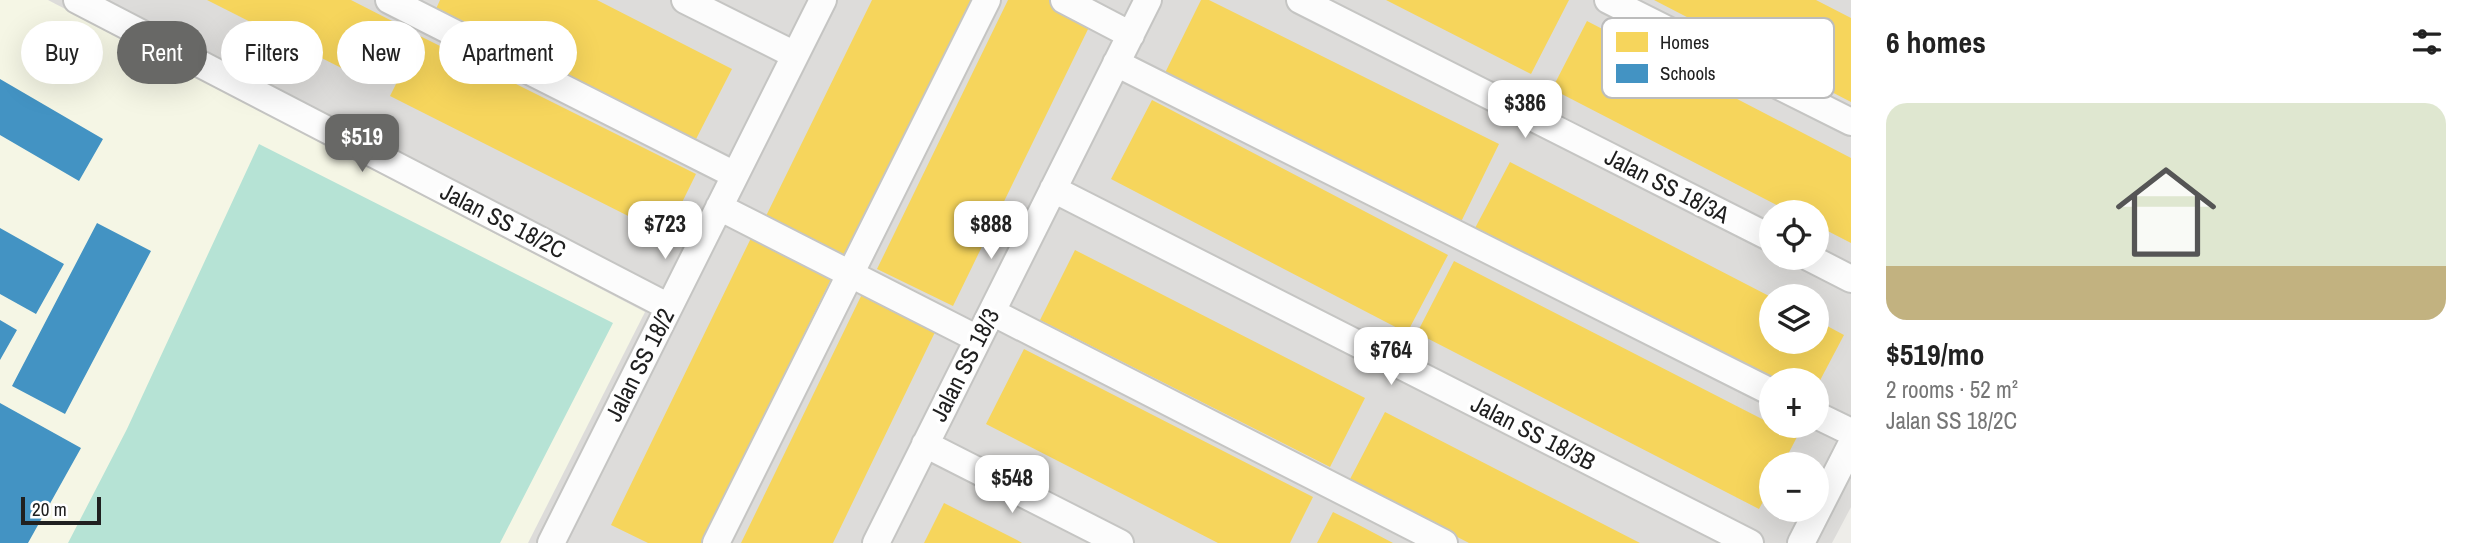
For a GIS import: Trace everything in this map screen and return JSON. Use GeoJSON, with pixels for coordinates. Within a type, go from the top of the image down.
{"type":"FeatureCollection","features":[{"type":"Feature","properties":{"kind":"street","name":"Jalan SS 18/2C"},"geometry":{"type":"LineString","coordinates":[[77,0],[669,307]]}},
{"type":"Feature","properties":{"kind":"street"},"geometry":{"type":"LineString","coordinates":[[389,0],[735,175]]}},
{"type":"Feature","properties":{"kind":"street"},"geometry":{"type":"LineString","coordinates":[[685,0],[795,55]]}},
{"type":"Feature","properties":{"kind":"street","name":"Jalan SS 18/2"},"geometry":{"type":"LineString","coordinates":[[551,543],[823,0]]}},
{"type":"Feature","properties":{"kind":"street"},"geometry":{"type":"LineString","coordinates":[[716,543],[987,0]]}},
{"type":"Feature","properties":{"kind":"street"},"geometry":{"type":"LineString","coordinates":[[1064,0],[1131,35]]}},
{"type":"Feature","properties":{"kind":"street","name":"Jalan SS 18/3"},"geometry":{"type":"LineString","coordinates":[[876,543],[1148,0]]}},
{"type":"Feature","properties":{"kind":"street","name":"Jalan SS 18/3A"},"geometry":{"type":"LineString","coordinates":[[1300,0],[1759,232]]}},
{"type":"Feature","properties":{"kind":"street"},"geometry":{"type":"LineString","coordinates":[[1608,0],[1644,18]]}},
{"type":"Feature","properties":{"kind":"street"},"geometry":{"type":"LineString","coordinates":[[1116,63],[1759,386]]}},
{"type":"Feature","properties":{"kind":"street"},"geometry":{"type":"LineString","coordinates":[[1803,98],[1851,122]]}},
{"type":"Feature","properties":{"kind":"street","name":"Jalan SS 18/3B"},"geometry":{"type":"LineString","coordinates":[[1053,189],[1750,543]]}},
{"type":"Feature","properties":{"kind":"street"},"geometry":{"type":"LineString","coordinates":[[719,206],[978,339]]}},
{"type":"Feature","properties":{"kind":"street"},"geometry":{"type":"LineString","coordinates":[[1829,268],[1851,279]]}},
{"type":"Feature","properties":{"kind":"street"},"geometry":{"type":"LineString","coordinates":[[992,312],[1444,543]]}},
{"type":"Feature","properties":{"kind":"street"},"geometry":{"type":"LineString","coordinates":[[1829,421],[1851,432]]}},
{"type":"Feature","properties":{"kind":"street"},"geometry":{"type":"LineString","coordinates":[[925,444],[1120,543]]}},
{"type":"Feature","properties":{"kind":"street"},"geometry":{"type":"LineString","coordinates":[[1801,543],[1851,445]]}},
{"type":"Feature","properties":{"kind":"shaded area"},"geometry":{"type":"Polygon","coordinates":[[[0,0],[1851,0],[1851,507],[1832,543],[0,543],[0,0]]]}},
{"type":"Feature","properties":{"kind":"shaded area"},"geometry":{"type":"Polygon","coordinates":[[[0,0],[48,0],[88,21],[21,21],[21,84],[103,84],[103,29],[117,36],[117,84],[207,83],[645,312],[528,543],[0,543],[0,0]]]}},
{"type":"Feature","properties":{"kind":"green space"},"geometry":{"type":"Polygon","coordinates":[[[259,144],[613,323],[500,543],[68,543],[127,429],[259,144]]]}},
{"type":"Feature","properties":{"kind":"building: Homes"},"geometry":{"type":"Polygon","coordinates":[[[207,0],[351,0],[392,21],[337,21],[337,66],[323,59],[323,21],[248,21],[207,0]]]}},
{"type":"Feature","properties":{"kind":"building: Homes"},"geometry":{"type":"Polygon","coordinates":[[[440,0],[597,0],[732,69],[695,141],[577,81],[577,21],[460,21],[436,9],[440,0]]]}},
{"type":"Feature","properties":{"kind":"building: Homes"},"geometry":{"type":"Polygon","coordinates":[[[872,0],[972,0],[847,256],[766,216],[872,0]]]}},
{"type":"Feature","properties":{"kind":"building: Homes"},"geometry":{"type":"Polygon","coordinates":[[[1008,0],[1049,0],[1092,21],[953,306],[877,269],[1008,0]]]}},
{"type":"Feature","properties":{"kind":"building: Homes"},"geometry":{"type":"Polygon","coordinates":[[[1201,0],[1209,0],[1499,144],[1459,226],[1162,79],[1201,0]]]}},
{"type":"Feature","properties":{"kind":"building: Homes"},"geometry":{"type":"Polygon","coordinates":[[[1386,0],[1569,0],[1531,74],[1386,0]]]}},
{"type":"Feature","properties":{"kind":"building: Homes"},"geometry":{"type":"Polygon","coordinates":[[[1654,0],[1816,0],[1851,18],[1851,102],[1834,93],[1834,18],[1689,18],[1654,0]]]}},
{"type":"Feature","properties":{"kind":"building: Homes"},"geometry":{"type":"Polygon","coordinates":[[[1587,21],[1602,29],[1602,98],[1735,98],[1851,158],[1851,243],[1829,232],[1829,200],[1767,200],[1552,89],[1587,21]]]}},
{"type":"Feature","properties":{"kind":"building: Homes"},"geometry":{"type":"Polygon","coordinates":[[[425,38],[439,46],[439,84],[516,84],[696,174],[666,235],[390,96],[396,84],[425,84],[425,38]]]}},
{"type":"Feature","properties":{"kind":"building: Homes"},"geometry":{"type":"Polygon","coordinates":[[[1152,100],[1448,255],[1407,333],[1111,179],[1152,100]]]}},
{"type":"Feature","properties":{"kind":"building: Homes"},"geometry":{"type":"Polygon","coordinates":[[[1510,162],[1759,291],[1759,354],[1829,354],[1829,327],[1844,335],[1827,368],[1759,368],[1759,374],[1474,230],[1510,162]]]}},
{"type":"Feature","properties":{"kind":"building: Homes"},"geometry":{"type":"Polygon","coordinates":[[[753,234],[834,273],[702,543],[648,543],[611,525],[753,234]]]}},
{"type":"Feature","properties":{"kind":"building: Homes"},"geometry":{"type":"Polygon","coordinates":[[[1075,250],[1365,398],[1330,467],[1040,320],[1075,250]]]}},
{"type":"Feature","properties":{"kind":"building: Homes"},"geometry":{"type":"Polygon","coordinates":[[[1454,261],[1759,418],[1759,438],[1796,438],[1789,452],[1759,452],[1759,509],[1417,333],[1454,261]]]}},
{"type":"Feature","properties":{"kind":"building: Homes"},"geometry":{"type":"Polygon","coordinates":[[[864,290],[938,326],[833,543],[741,543],[864,290]]]}},
{"type":"Feature","properties":{"kind":"building: Homes"},"geometry":{"type":"Polygon","coordinates":[[[1024,349],[1313,497],[1290,543],[1218,543],[986,424],[1024,349]]]}},
{"type":"Feature","properties":{"kind":"building: Homes"},"geometry":{"type":"Polygon","coordinates":[[[1385,412],[1640,543],[1469,543],[1349,481],[1385,412]]]}},
{"type":"Feature","properties":{"kind":"building: Homes"},"geometry":{"type":"Polygon","coordinates":[[[944,503],[1017,540],[1022,543],[924,543],[944,503]]]}},
{"type":"Feature","properties":{"kind":"building: Homes"},"geometry":{"type":"Polygon","coordinates":[[[1333,512],[1357,524],[1393,543],[1317,543],[1333,512]]]}},
{"type":"Feature","properties":{"kind":"building: Schools"},"geometry":{"type":"Polygon","coordinates":[[[0,79],[103,139],[79,181],[0,135],[0,79]]]}},
{"type":"Feature","properties":{"kind":"building: Schools"},"geometry":{"type":"Polygon","coordinates":[[[97,223],[151,251],[65,414],[12,386],[97,223]]]}},
{"type":"Feature","properties":{"kind":"building: Schools"},"geometry":{"type":"Polygon","coordinates":[[[0,228],[64,264],[36,314],[0,294],[0,228]]]}},
{"type":"Feature","properties":{"kind":"building: Schools"},"geometry":{"type":"Polygon","coordinates":[[[0,320],[17,330],[0,360],[0,320]]]}},
{"type":"Feature","properties":{"kind":"building: Schools"},"geometry":{"type":"Polygon","coordinates":[[[0,403],[81,448],[28,543],[0,543],[0,403]]]}}]}
